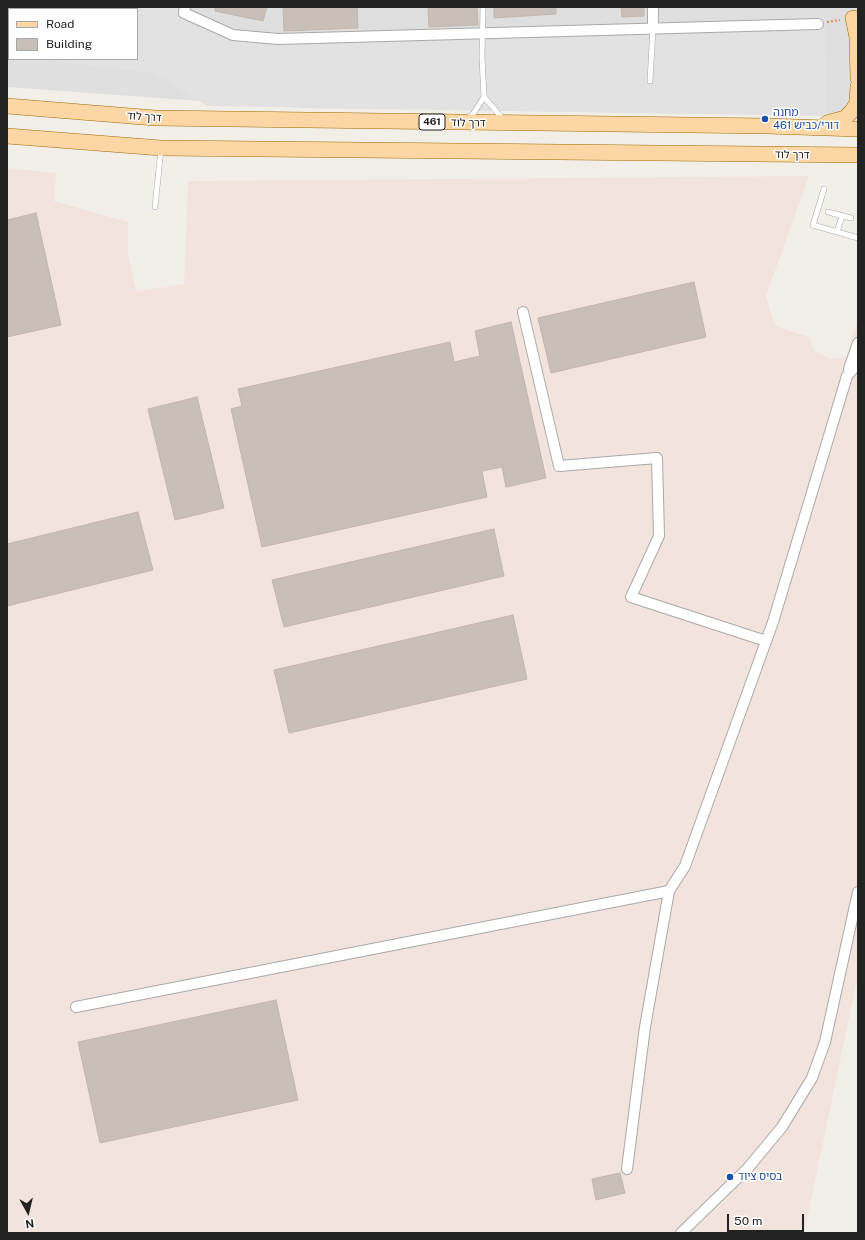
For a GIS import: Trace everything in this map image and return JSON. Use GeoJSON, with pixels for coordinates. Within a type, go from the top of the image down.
{"type":"FeatureCollection","features":[{"type":"Feature","properties":{"kind":"main road"},"geometry":{"type":"LineString","coordinates":[[853,18],[857,37],[858,78]]}},
{"type":"Feature","properties":{"kind":"main road"},"geometry":{"type":"LineString","coordinates":[[795,126],[829,123],[846,118],[857,102],[858,86]]}},
{"type":"Feature","properties":{"kind":"main road","name":"דרך לוד"},"geometry":{"type":"LineString","coordinates":[[7,106],[155,118],[858,128]]}},
{"type":"Feature","properties":{"kind":"main road","name":"דרך לוד"},"geometry":{"type":"LineString","coordinates":[[7,136],[162,148],[858,155]]}},
{"type":"Feature","properties":{"kind":"street"},"geometry":{"type":"LineString","coordinates":[[653,7],[653,27]]}},
{"type":"Feature","properties":{"kind":"street"},"geometry":{"type":"LineString","coordinates":[[185,10],[233,35],[278,39],[653,27],[818,24]]}},
{"type":"Feature","properties":{"kind":"street"},"geometry":{"type":"LineString","coordinates":[[523,312],[559,466],[657,458],[659,536],[631,597],[766,641]]}},
{"type":"Feature","properties":{"kind":"street"},"geometry":{"type":"LineString","coordinates":[[627,1169],[645,1027],[669,891],[684,866],[766,641],[858,343]]}},
{"type":"Feature","properties":{"kind":"street"},"geometry":{"type":"LineString","coordinates":[[847,376],[858,363]]}},
{"type":"Feature","properties":{"kind":"street"},"geometry":{"type":"LineString","coordinates":[[76,1007],[669,891]]}},
{"type":"Feature","properties":{"kind":"street"},"geometry":{"type":"LineString","coordinates":[[681,1233],[748,1168],[782,1127],[812,1078],[825,1042],[858,892]]}},
{"type":"Feature","properties":{"kind":"lane"},"geometry":{"type":"LineString","coordinates":[[456,122],[473,114],[484,97],[483,10]]}},
{"type":"Feature","properties":{"kind":"lane"},"geometry":{"type":"LineString","coordinates":[[650,81],[653,27]]}},
{"type":"Feature","properties":{"kind":"lane"},"geometry":{"type":"LineString","coordinates":[[484,97],[509,124]]}},
{"type":"Feature","properties":{"kind":"lane"},"geometry":{"type":"LineString","coordinates":[[155,207],[162,148]]}},
{"type":"Feature","properties":{"kind":"lane"},"geometry":{"type":"LineString","coordinates":[[824,189],[813,225],[857,237]]}},
{"type":"Feature","properties":{"kind":"lane"},"geometry":{"type":"LineString","coordinates":[[828,212],[851,218]]}},
{"type":"Feature","properties":{"kind":"lane"},"geometry":{"type":"LineString","coordinates":[[837,232],[842,216]]}},
{"type":"Feature","properties":{"kind":"path"},"geometry":{"type":"LineString","coordinates":[[818,24],[853,18]]}},
{"type":"Feature","properties":{"kind":"shaded area"},"geometry":{"type":"Polygon","coordinates":[[[7,7],[858,7],[858,116],[297,108],[7,87],[7,7]]]}},
{"type":"Feature","properties":{"kind":"shaded area"},"geometry":{"type":"Polygon","coordinates":[[[191,7],[190,12],[235,31],[276,36],[825,18],[827,116],[207,106],[154,73],[43,60],[138,60],[138,8],[37,8],[191,7]]]}},
{"type":"Feature","properties":{"kind":"shaded area"},"geometry":{"type":"Polygon","coordinates":[[[7,168],[56,173],[54,201],[128,222],[128,254],[136,291],[184,284],[188,181],[809,176],[766,296],[775,326],[809,337],[814,351],[830,359],[846,357],[858,318],[858,975],[804,1233],[7,1233],[7,168]]]}},
{"type":"Feature","properties":{"kind":"building"},"geometry":{"type":"Polygon","coordinates":[[[215,7],[267,7],[263,21],[215,11],[215,7]]]}},
{"type":"Feature","properties":{"kind":"building"},"geometry":{"type":"Polygon","coordinates":[[[283,7],[357,7],[358,28],[284,31],[283,7]]]}},
{"type":"Feature","properties":{"kind":"building"},"geometry":{"type":"Polygon","coordinates":[[[428,7],[477,7],[478,25],[429,27],[428,7]]]}},
{"type":"Feature","properties":{"kind":"building"},"geometry":{"type":"Polygon","coordinates":[[[494,7],[556,7],[556,14],[494,18],[494,7]]]}},
{"type":"Feature","properties":{"kind":"building"},"geometry":{"type":"Polygon","coordinates":[[[621,7],[644,7],[644,16],[622,17],[621,7]]]}},
{"type":"Feature","properties":{"kind":"building"},"geometry":{"type":"Polygon","coordinates":[[[36,213],[61,325],[7,337],[7,220],[36,213]]]}},
{"type":"Feature","properties":{"kind":"building"},"geometry":{"type":"Polygon","coordinates":[[[694,282],[706,337],[551,373],[538,318],[694,282]]]}},
{"type":"Feature","properties":{"kind":"building"},"geometry":{"type":"Polygon","coordinates":[[[511,322],[546,478],[506,487],[502,467],[482,471],[487,497],[262,547],[231,409],[242,406],[238,389],[450,342],[454,362],[480,356],[475,331],[511,322]]]}},
{"type":"Feature","properties":{"kind":"building"},"geometry":{"type":"Polygon","coordinates":[[[197,397],[224,508],[175,520],[148,409],[197,397]]]}},
{"type":"Feature","properties":{"kind":"building"},"geometry":{"type":"Polygon","coordinates":[[[138,512],[153,570],[7,606],[7,544],[138,512]]]}},
{"type":"Feature","properties":{"kind":"building"},"geometry":{"type":"Polygon","coordinates":[[[494,529],[504,576],[284,627],[272,580],[494,529]]]}},
{"type":"Feature","properties":{"kind":"building"},"geometry":{"type":"Polygon","coordinates":[[[513,615],[527,679],[289,733],[274,670],[513,615]]]}},
{"type":"Feature","properties":{"kind":"building"},"geometry":{"type":"Polygon","coordinates":[[[276,1000],[298,1100],[100,1143],[78,1042],[276,1000]]]}},
{"type":"Feature","properties":{"kind":"building"},"geometry":{"type":"Polygon","coordinates":[[[620,1173],[625,1193],[596,1200],[592,1179],[620,1173]]]}},
{"type":"Feature","properties":{"kind":"place","name":"מחנה דורי/כביש 461"},"geometry":{"type":"Point","coordinates":[765,119]}},
{"type":"Feature","properties":{"kind":"place","name":"בסיס ציוד"},"geometry":{"type":"Point","coordinates":[730,1177]}}]}
